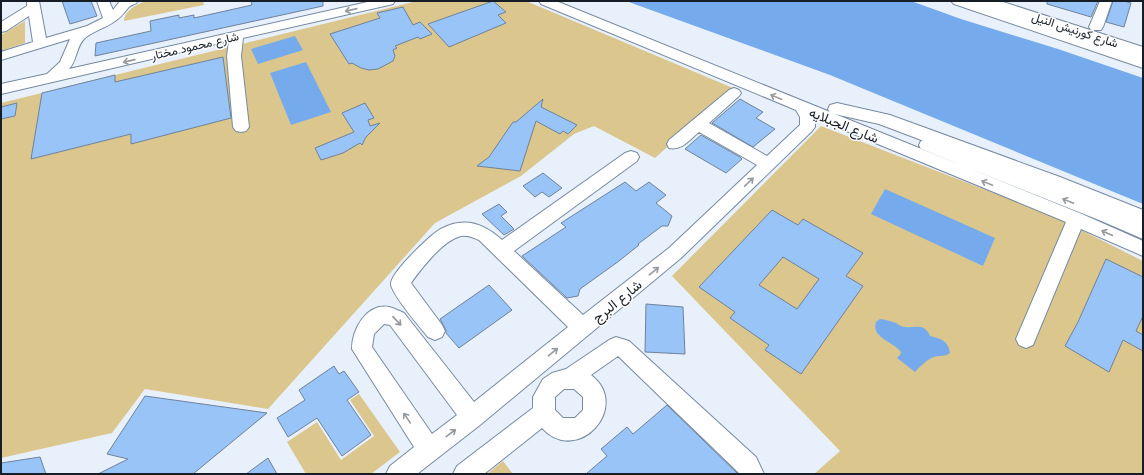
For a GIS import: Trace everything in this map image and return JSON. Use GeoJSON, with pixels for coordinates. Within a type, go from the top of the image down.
{"type":"FeatureCollection","features":[{"type":"Feature","properties":{"kind":"main road"},"geometry":{"type":"LineString","coordinates":[[959,1],[1143,63]]}},
{"type":"Feature","properties":{"kind":"main road","name":"شارع كورنيش النيل"},"geometry":{"type":"LineString","coordinates":[[984,1],[1143,53]]}},
{"type":"Feature","properties":{"kind":"main road","name":"شارع كورنيش النيل"},"geometry":{"type":"LineString","coordinates":[[1011,1],[1143,43]]}},
{"type":"Feature","properties":{"kind":"main road"},"geometry":{"type":"LineString","coordinates":[[837,109],[883,119],[1053,182],[1143,219]]}},
{"type":"Feature","properties":{"kind":"street"},"geometry":{"type":"LineString","coordinates":[[103,1],[110,19]]}},
{"type":"Feature","properties":{"kind":"street"},"geometry":{"type":"LineString","coordinates":[[1,56],[89,29],[110,19],[119,12],[124,4],[132,1]]}},
{"type":"Feature","properties":{"kind":"street","name":"شارع محمود مختار"},"geometry":{"type":"LineString","coordinates":[[1,89],[389,1]]}},
{"type":"Feature","properties":{"kind":"street","name":"شارع الجبلايه"},"geometry":{"type":"LineString","coordinates":[[545,1],[802,108],[1076,219],[1143,249]]}},
{"type":"Feature","properties":{"kind":"street","name":"شارع الجبلايه"},"geometry":{"type":"LineString","coordinates":[[568,1],[1105,215],[1143,232]]}},
{"type":"Feature","properties":{"kind":"street"},"geometry":{"type":"LineString","coordinates":[[1096,27],[1106,1]]}},
{"type":"Feature","properties":{"kind":"street"},"geometry":{"type":"LineString","coordinates":[[1,28],[34,4],[40,44]]}},
{"type":"Feature","properties":{"kind":"street"},"geometry":{"type":"LineString","coordinates":[[51,78],[62,69],[69,59],[74,43],[89,29]]}},
{"type":"Feature","properties":{"kind":"street"},"geometry":{"type":"LineString","coordinates":[[237,36],[234,56],[241,127]]}},
{"type":"Feature","properties":{"kind":"street"},"geometry":{"type":"LineString","coordinates":[[69,59],[76,66],[88,70]]}},
{"type":"Feature","properties":{"kind":"street"},"geometry":{"type":"LineString","coordinates":[[675,144],[734,93]]}},
{"type":"Feature","properties":{"kind":"street","name":"شارع البرج"},"geometry":{"type":"LineString","coordinates":[[398,474],[536,366],[675,253],[807,127],[809,121],[807,114],[802,108]]}},
{"type":"Feature","properties":{"kind":"street"},"geometry":{"type":"LineString","coordinates":[[698,124],[769,164]]}},
{"type":"Feature","properties":{"kind":"street"},"geometry":{"type":"LineString","coordinates":[[501,250],[631,157]]}},
{"type":"Feature","properties":{"kind":"street"},"geometry":{"type":"LineString","coordinates":[[1026,339],[1076,219]]}},
{"type":"Feature","properties":{"kind":"street"},"geometry":{"type":"LineString","coordinates":[[435,331],[403,289],[401,281],[404,276],[440,239],[450,232],[462,229],[475,230],[485,235],[583,328]]}},
{"type":"Feature","properties":{"kind":"street"},"geometry":{"type":"LineString","coordinates":[[429,450],[362,349],[362,335],[373,320],[381,315],[390,314],[397,319],[472,417]]}},
{"type":"Feature","properties":{"kind":"street"},"geometry":{"type":"LineString","coordinates":[[536,366],[561,382],[584,383],[594,395],[596,403],[592,418],[586,424],[570,430],[561,429],[548,420],[542,405],[547,390],[561,382],[616,346],[622,347],[748,465],[752,474]]}},
{"type":"Feature","properties":{"kind":"street"},"geometry":{"type":"LineString","coordinates":[[465,474],[544,413]]}},
{"type":"Feature","properties":{"kind":"shaded area"},"geometry":{"type":"Polygon","coordinates":[[[147,1],[203,1],[204,5],[124,21],[129,11],[139,4],[147,1]]]}},
{"type":"Feature","properties":{"kind":"shaded area"},"geometry":{"type":"Polygon","coordinates":[[[417,1],[526,1],[733,88],[655,158],[594,126],[574,134],[521,176],[435,223],[268,409],[145,389],[112,433],[1,458],[1,103],[417,1]]]}},
{"type":"Feature","properties":{"kind":"shaded area"},"geometry":{"type":"Polygon","coordinates":[[[25,21],[25,43],[1,51],[1,35],[25,21]]]}},
{"type":"Feature","properties":{"kind":"shaded area"},"geometry":{"type":"Polygon","coordinates":[[[821,126],[1053,216],[1143,261],[1143,474],[814,474],[840,451],[672,276],[821,126]]]}},
{"type":"Feature","properties":{"kind":"shaded area"},"geometry":{"type":"Polygon","coordinates":[[[359,394],[400,452],[371,474],[306,474],[287,442],[317,422],[341,460],[374,436],[350,400],[359,394]]]}},
{"type":"Feature","properties":{"kind":"shaded area"},"geometry":{"type":"Polygon","coordinates":[[[503,461],[513,474],[487,474],[503,461]]]}},
{"type":"Feature","properties":{"kind":"water"},"geometry":{"type":"Polygon","coordinates":[[[626,1],[911,1],[961,19],[1058,49],[1143,78],[1143,204],[830,75],[626,1]]]}},
{"type":"Feature","properties":{"kind":"water"},"geometry":{"type":"Polygon","coordinates":[[[295,36],[303,50],[258,64],[251,49],[295,36]]]}},
{"type":"Feature","properties":{"kind":"water"},"geometry":{"type":"Polygon","coordinates":[[[306,62],[331,112],[291,125],[270,73],[306,62]]]}},
{"type":"Feature","properties":{"kind":"water"},"geometry":{"type":"Polygon","coordinates":[[[885,189],[995,238],[983,266],[871,214],[885,189]]]}},
{"type":"Feature","properties":{"kind":"water"},"geometry":{"type":"Polygon","coordinates":[[[880,319],[894,322],[904,327],[923,328],[930,336],[941,339],[946,343],[950,353],[931,358],[915,372],[897,358],[901,352],[877,332],[875,327],[876,322],[880,319]]]}},
{"type":"Feature","properties":{"kind":"building"},"geometry":{"type":"Polygon","coordinates":[[[62,1],[91,1],[97,16],[70,24],[62,1]]]}},
{"type":"Feature","properties":{"kind":"building"},"geometry":{"type":"Polygon","coordinates":[[[251,1],[323,1],[323,6],[95,56],[96,43],[151,31],[150,21],[179,15],[179,18],[194,15],[194,18],[252,5],[251,1]]]}},
{"type":"Feature","properties":{"kind":"building"},"geometry":{"type":"Polygon","coordinates":[[[493,1],[506,12],[498,15],[506,23],[449,47],[428,24],[493,1]]]}},
{"type":"Feature","properties":{"kind":"building"},"geometry":{"type":"Polygon","coordinates":[[[1047,1],[1098,1],[1091,17],[1047,4],[1047,1]]]}},
{"type":"Feature","properties":{"kind":"building"},"geometry":{"type":"Polygon","coordinates":[[[1113,1],[1124,1],[1131,3],[1124,27],[1106,22],[1113,1]]]}},
{"type":"Feature","properties":{"kind":"building"},"geometry":{"type":"Polygon","coordinates":[[[403,7],[413,25],[420,22],[432,34],[420,39],[418,37],[395,46],[397,48],[393,50],[395,56],[393,61],[378,69],[369,70],[352,63],[349,64],[330,34],[380,18],[377,13],[403,7]]]}},
{"type":"Feature","properties":{"kind":"building"},"geometry":{"type":"Polygon","coordinates":[[[223,57],[231,118],[131,144],[131,134],[31,159],[42,93],[115,75],[115,82],[223,57]]]}},
{"type":"Feature","properties":{"kind":"building"},"geometry":{"type":"Polygon","coordinates":[[[543,99],[541,107],[577,125],[568,134],[563,131],[560,134],[536,121],[520,171],[477,166],[489,157],[513,122],[516,122],[543,99]]]}},
{"type":"Feature","properties":{"kind":"building"},"geometry":{"type":"Polygon","coordinates":[[[740,99],[763,112],[756,118],[775,129],[753,147],[712,123],[740,99]]]}},
{"type":"Feature","properties":{"kind":"building"},"geometry":{"type":"Polygon","coordinates":[[[17,103],[15,116],[1,119],[1,107],[17,103]]]}},
{"type":"Feature","properties":{"kind":"building"},"geometry":{"type":"Polygon","coordinates":[[[365,103],[374,118],[368,120],[370,126],[380,123],[366,137],[362,145],[360,143],[343,153],[321,160],[315,148],[354,132],[342,113],[365,103]]]}},
{"type":"Feature","properties":{"kind":"building"},"geometry":{"type":"Polygon","coordinates":[[[701,135],[742,159],[726,173],[685,149],[701,135]]]}},
{"type":"Feature","properties":{"kind":"building"},"geometry":{"type":"Polygon","coordinates":[[[543,173],[562,188],[549,197],[542,192],[535,197],[523,186],[543,173]]]}},
{"type":"Feature","properties":{"kind":"building"},"geometry":{"type":"Polygon","coordinates":[[[625,182],[636,191],[649,182],[666,195],[656,203],[672,216],[668,226],[662,226],[619,261],[580,289],[578,296],[567,298],[522,256],[566,227],[561,223],[625,182]]]}},
{"type":"Feature","properties":{"kind":"building"},"geometry":{"type":"Polygon","coordinates":[[[499,204],[507,212],[501,216],[514,229],[504,235],[482,214],[499,204]]]}},
{"type":"Feature","properties":{"kind":"building"},"geometry":{"type":"Polygon","coordinates":[[[772,210],[798,225],[803,219],[863,253],[846,276],[863,286],[801,374],[765,350],[769,345],[730,318],[735,312],[699,287],[772,210]],[[783,257],[759,285],[797,309],[819,279],[783,257]]]}},
{"type":"Feature","properties":{"kind":"building"},"geometry":{"type":"Polygon","coordinates":[[[1106,259],[1143,277],[1143,316],[1136,331],[1143,335],[1143,351],[1123,340],[1109,372],[1065,346],[1078,322],[1106,259]]]}},
{"type":"Feature","properties":{"kind":"building"},"geometry":{"type":"Polygon","coordinates":[[[489,285],[512,310],[459,348],[446,333],[440,319],[489,285]]]}},
{"type":"Feature","properties":{"kind":"building"},"geometry":{"type":"Polygon","coordinates":[[[646,304],[683,307],[685,354],[645,352],[646,304]]]}},
{"type":"Feature","properties":{"kind":"building"},"geometry":{"type":"Polygon","coordinates":[[[334,366],[339,374],[344,371],[359,392],[347,400],[371,435],[342,456],[317,418],[288,437],[277,418],[305,400],[299,390],[334,366]]]}},
{"type":"Feature","properties":{"kind":"building"},"geometry":{"type":"Polygon","coordinates":[[[145,396],[267,413],[193,474],[98,474],[128,459],[107,454],[145,396]]]}},
{"type":"Feature","properties":{"kind":"building"},"geometry":{"type":"Polygon","coordinates":[[[667,405],[738,474],[586,474],[607,456],[601,449],[627,427],[633,434],[667,405]]]}},
{"type":"Feature","properties":{"kind":"building"},"geometry":{"type":"Polygon","coordinates":[[[40,457],[46,474],[1,474],[1,463],[40,457]]]}},
{"type":"Feature","properties":{"kind":"building"},"geometry":{"type":"Polygon","coordinates":[[[268,458],[277,474],[246,474],[268,458]]]}}]}
